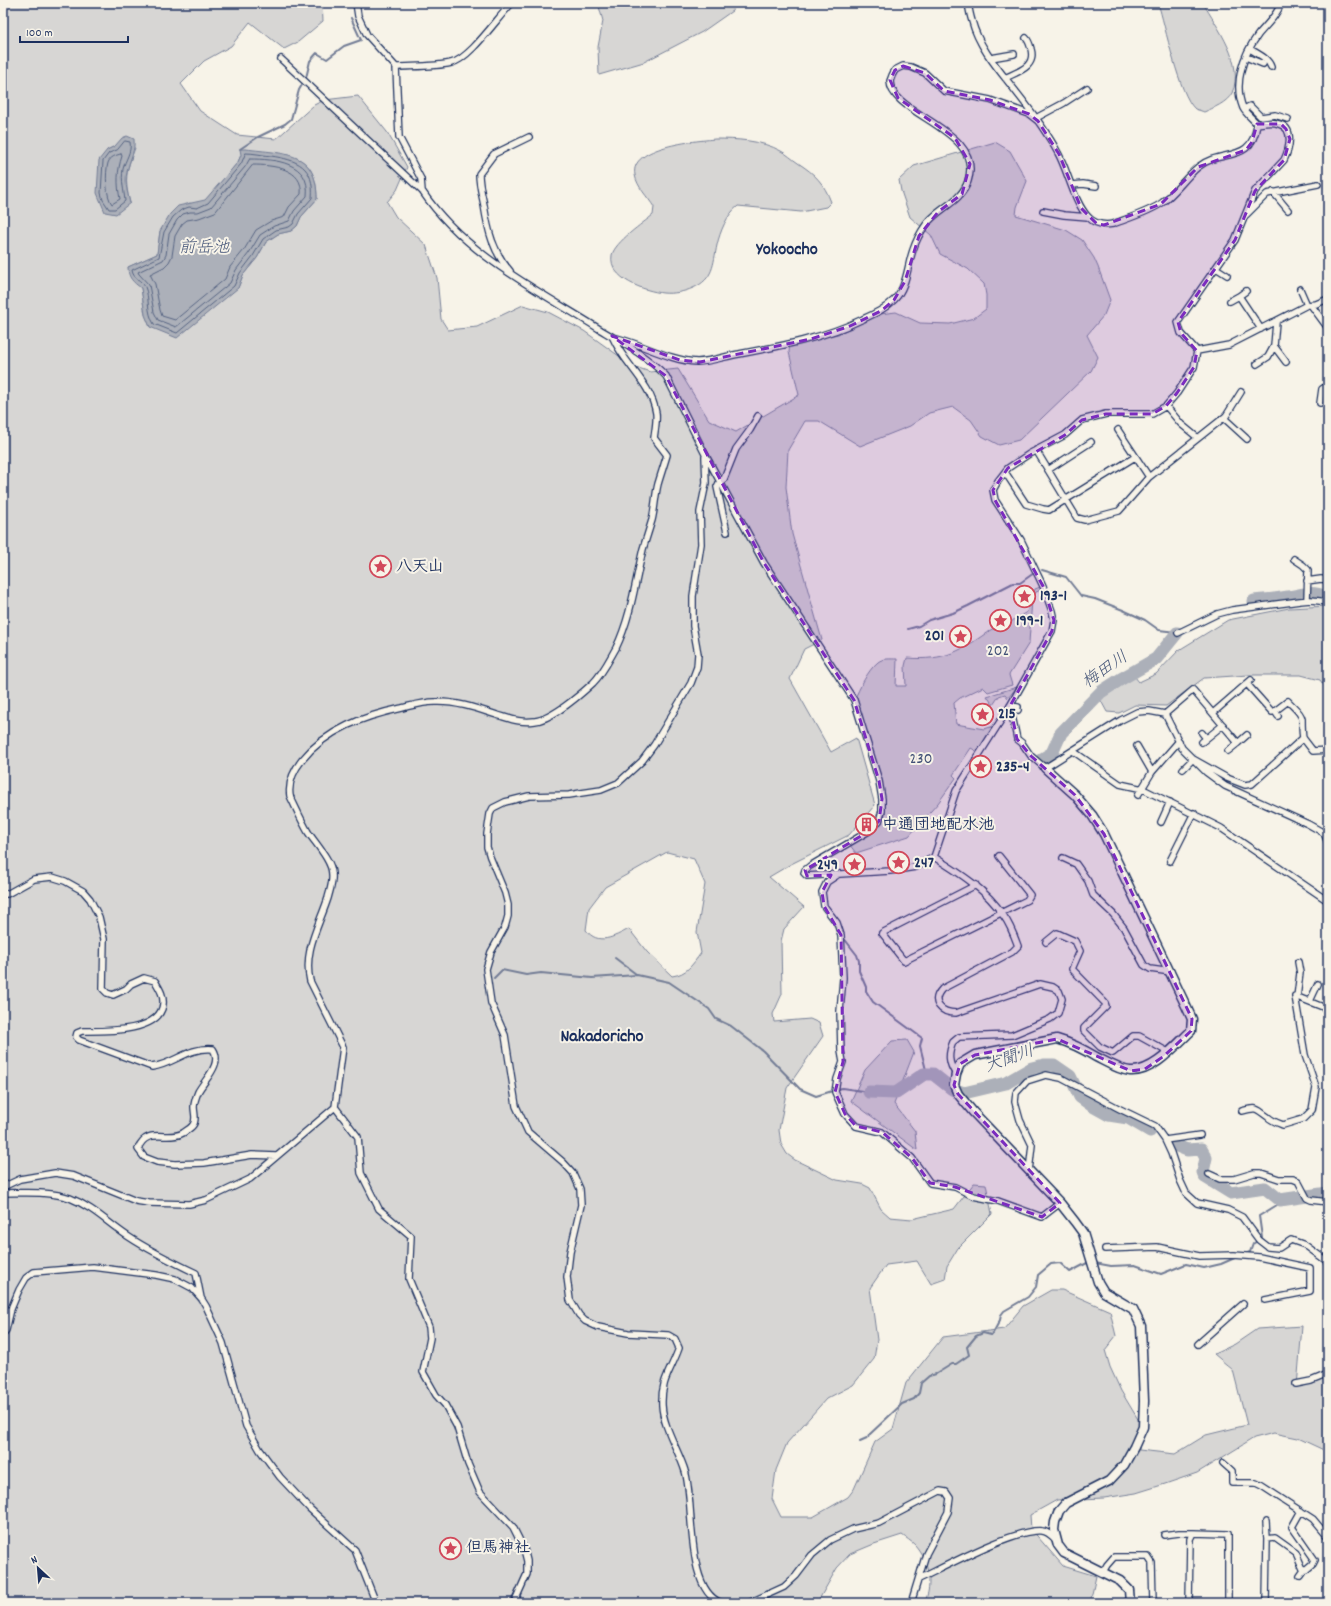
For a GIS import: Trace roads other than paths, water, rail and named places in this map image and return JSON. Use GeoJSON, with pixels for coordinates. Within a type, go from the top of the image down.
{"type":"FeatureCollection","features":[{"type":"Feature","properties":{"kind":"street"},"geometry":{"type":"LineString","coordinates":[[356,3],[358,16],[367,35],[396,67],[399,137],[421,180],[422,191]]}},
{"type":"Feature","properties":{"kind":"street"},"geometry":{"type":"LineString","coordinates":[[396,67],[452,63],[462,58],[512,3]]}},
{"type":"Feature","properties":{"kind":"street"},"geometry":{"type":"LineString","coordinates":[[968,3],[972,22],[983,47],[1037,119],[1059,154],[1081,208],[1088,217],[1097,224],[1113,224],[1162,204],[1198,167],[1209,161],[1234,155],[1246,150],[1252,142],[1257,124]]}},
{"type":"Feature","properties":{"kind":"street"},"geometry":{"type":"LineString","coordinates":[[1257,124],[1244,109],[1240,97],[1239,82],[1242,65],[1257,37],[1278,10],[1281,3]]}},
{"type":"Feature","properties":{"kind":"street"},"geometry":{"type":"LineString","coordinates":[[1005,78],[1029,66],[1032,60],[1032,52],[1026,38]]}},
{"type":"Feature","properties":{"kind":"street"},"geometry":{"type":"LineString","coordinates":[[1250,49],[1266,59],[1270,63],[1271,67]]}},
{"type":"Feature","properties":{"kind":"street"},"geometry":{"type":"LineString","coordinates":[[991,58],[1014,54]]}},
{"type":"Feature","properties":{"kind":"street"},"geometry":{"type":"LineString","coordinates":[[1246,57],[1264,64]]}},
{"type":"Feature","properties":{"kind":"street"},"geometry":{"type":"LineString","coordinates":[[281,59],[422,191],[431,205],[469,243],[499,267],[612,336],[659,368],[666,376],[705,454],[778,584],[854,700],[872,758],[882,799],[882,811],[879,821],[869,831],[810,866],[805,870],[804,874],[807,876],[812,877],[890,871],[916,867],[934,857],[956,791],[986,748],[995,727],[1002,720],[1055,626],[1052,611],[1043,586],[1021,540],[995,500],[993,490],[1005,472],[1036,450],[1065,435],[1082,420],[1106,414],[1152,414],[1166,406],[1177,393],[1194,367],[1197,351]]}},
{"type":"Feature","properties":{"kind":"street"},"geometry":{"type":"LineString","coordinates":[[612,336],[680,360],[700,362],[776,348],[811,339],[850,326],[881,311],[894,300],[901,291],[905,281],[913,250],[919,236],[926,224],[938,212],[962,194],[968,180],[970,164],[963,148],[955,138],[898,98],[892,88],[890,80],[895,70],[903,66],[911,67],[925,73],[944,91],[990,100],[1029,114],[1037,119]]}},
{"type":"Feature","properties":{"kind":"street"},"geometry":{"type":"LineString","coordinates":[[1037,119],[1088,88]]}},
{"type":"Feature","properties":{"kind":"street"},"geometry":{"type":"LineString","coordinates":[[1244,109],[1250,106],[1261,117],[1275,115],[1288,119]]}},
{"type":"Feature","properties":{"kind":"street"},"geometry":{"type":"LineString","coordinates":[[1197,351],[1181,334],[1178,322],[1235,240],[1255,191],[1284,160],[1287,154],[1290,139],[1286,129],[1281,124],[1270,122],[1257,124]]}},
{"type":"Feature","properties":{"kind":"street"},"geometry":{"type":"LineString","coordinates":[[516,277],[501,261],[492,244],[488,231],[479,174],[494,154],[529,137]]}},
{"type":"Feature","properties":{"kind":"street"},"geometry":{"type":"LineString","coordinates":[[1072,186],[1083,184],[1096,186]]}},
{"type":"Feature","properties":{"kind":"street"},"geometry":{"type":"LineString","coordinates":[[1244,216],[1267,194],[1318,184]]}},
{"type":"Feature","properties":{"kind":"street"},"geometry":{"type":"LineString","coordinates":[[1273,192],[1288,210]]}},
{"type":"Feature","properties":{"kind":"street"},"geometry":{"type":"LineString","coordinates":[[1043,211],[1088,217]]}},
{"type":"Feature","properties":{"kind":"street"},"geometry":{"type":"LineString","coordinates":[[1216,268],[1227,276]]}},
{"type":"Feature","properties":{"kind":"street"},"geometry":{"type":"LineString","coordinates":[[1300,289],[1309,305],[1328,328]]}},
{"type":"Feature","properties":{"kind":"street"},"geometry":{"type":"LineString","coordinates":[[1230,301],[1246,291]]}},
{"type":"Feature","properties":{"kind":"street"},"geometry":{"type":"LineString","coordinates":[[1239,296],[1261,329]]}},
{"type":"Feature","properties":{"kind":"street"},"geometry":{"type":"LineString","coordinates":[[1197,351],[1230,345],[1309,305],[1328,299]]}},
{"type":"Feature","properties":{"kind":"street"},"geometry":{"type":"LineString","coordinates":[[1257,364],[1268,357],[1274,346],[1276,322]]}},
{"type":"Feature","properties":{"kind":"street"},"geometry":{"type":"LineString","coordinates":[[3,1187],[20,1179],[55,1173],[74,1176],[136,1200],[148,1203],[189,1204],[206,1200],[250,1179],[335,1107],[343,1047],[310,981],[308,972],[309,955],[314,932],[323,914],[332,885],[332,872],[322,850],[309,833],[290,796],[289,790],[291,779],[298,766],[311,750],[331,734],[362,719],[423,703],[437,702],[460,704],[513,720],[524,722],[538,721],[574,700],[594,682],[609,662],[621,638],[629,616],[643,548],[652,519],[658,485],[667,455],[654,438],[657,422],[656,412],[648,391],[617,348],[612,336]]}},
{"type":"Feature","properties":{"kind":"street"},"geometry":{"type":"LineString","coordinates":[[1274,346],[1286,362]]}},
{"type":"Feature","properties":{"kind":"street"},"geometry":{"type":"LineString","coordinates":[[1320,403],[1322,389],[1328,385]]}},
{"type":"Feature","properties":{"kind":"street"},"geometry":{"type":"LineString","coordinates":[[1036,450],[1077,518],[1086,520],[1119,511],[1149,477],[1224,418],[1241,392]]}},
{"type":"Feature","properties":{"kind":"street"},"geometry":{"type":"LineString","coordinates":[[1166,406],[1181,424],[1198,438]]}},
{"type":"Feature","properties":{"kind":"street"},"geometry":{"type":"LineString","coordinates":[[727,532],[717,487],[720,481],[724,479],[736,450],[758,416]]}},
{"type":"Feature","properties":{"kind":"street"},"geometry":{"type":"LineString","coordinates":[[1224,418],[1247,439]]}},
{"type":"Feature","properties":{"kind":"street"},"geometry":{"type":"LineString","coordinates":[[1118,430],[1149,477]]}},
{"type":"Feature","properties":{"kind":"street"},"geometry":{"type":"LineString","coordinates":[[1048,470],[1091,442]]}},
{"type":"Feature","properties":{"kind":"street"},"geometry":{"type":"LineString","coordinates":[[705,454],[706,483],[700,512],[701,544],[693,596],[693,626],[698,654],[697,667],[691,683],[654,745],[642,761],[618,783],[601,790],[569,795],[529,796],[505,802],[493,808],[490,814],[487,847],[505,893],[508,906],[508,916],[505,927],[491,952],[486,969],[491,1003],[505,1035],[516,1106],[528,1132],[563,1162],[573,1173],[580,1189],[581,1205],[570,1252],[567,1277],[570,1300],[579,1315],[585,1321],[598,1327],[628,1333],[668,1335],[675,1339],[679,1348],[662,1388],[662,1408],[667,1425],[686,1471],[690,1492],[692,1539],[698,1569],[711,1596],[718,1602],[722,1603]]}},
{"type":"Feature","properties":{"kind":"street"},"geometry":{"type":"LineString","coordinates":[[1005,472],[1026,504],[1049,510],[1135,457]]}},
{"type":"Feature","properties":{"kind":"street"},"geometry":{"type":"LineString","coordinates":[[1294,559],[1308,570],[1307,600]]}},
{"type":"Feature","properties":{"kind":"street"},"geometry":{"type":"LineString","coordinates":[[1307,581],[1321,579],[1328,580]]}},
{"type":"Feature","properties":{"kind":"street"},"geometry":{"type":"LineString","coordinates":[[1178,633],[1217,614],[1232,610],[1307,600],[1328,602]]}},
{"type":"Feature","properties":{"kind":"street"},"geometry":{"type":"LineString","coordinates":[[1213,713],[1249,682],[1272,712],[1276,714],[1288,701],[1300,713],[1302,718],[1301,726],[1303,738],[1312,751],[1328,750]]}},
{"type":"Feature","properties":{"kind":"street"},"geometry":{"type":"LineString","coordinates":[[1165,714],[1193,690],[1238,743]]}},
{"type":"Feature","properties":{"kind":"street"},"geometry":{"type":"LineString","coordinates":[[1010,706],[1018,709]]}},
{"type":"Feature","properties":{"kind":"street"},"geometry":{"type":"LineString","coordinates":[[1010,706],[1012,724],[1017,739],[1022,743],[1030,756],[1075,795],[1092,815],[1104,834],[1171,972],[1189,1012],[1192,1024],[1191,1031],[1154,1064],[1145,1069],[1130,1071],[1110,1064],[1069,1042],[1057,1039],[975,1055],[960,1064],[956,1074],[954,1085],[958,1094],[973,1112],[1060,1203],[1083,1232],[1098,1282],[1104,1292],[1133,1309],[1141,1326],[1144,1401],[1142,1426],[1134,1447],[1124,1465],[1109,1481],[1066,1503],[1059,1511],[1055,1522],[1055,1539]]}},
{"type":"Feature","properties":{"kind":"street"},"geometry":{"type":"LineString","coordinates":[[1045,768],[1121,720],[1137,712],[1149,711],[1165,714]]}},
{"type":"Feature","properties":{"kind":"street"},"geometry":{"type":"LineString","coordinates":[[1165,714],[1182,748],[1206,772],[1225,786],[1288,814],[1324,833],[1328,843]]}},
{"type":"Feature","properties":{"kind":"street"},"geometry":{"type":"LineString","coordinates":[[1203,738],[1222,725]]}},
{"type":"Feature","properties":{"kind":"street"},"geometry":{"type":"LineString","coordinates":[[1228,750],[1247,736]]}},
{"type":"Feature","properties":{"kind":"street"},"geometry":{"type":"LineString","coordinates":[[1193,759],[1227,778],[1245,785],[1252,784],[1303,738]]}},
{"type":"Feature","properties":{"kind":"street"},"geometry":{"type":"LineString","coordinates":[[1138,795],[1152,772],[1179,741]]}},
{"type":"Feature","properties":{"kind":"street"},"geometry":{"type":"LineString","coordinates":[[1137,746],[1152,772]]}},
{"type":"Feature","properties":{"kind":"street"},"geometry":{"type":"LineString","coordinates":[[1073,751],[1120,784],[1143,789],[1194,813],[1221,828],[1328,901]]}},
{"type":"Feature","properties":{"kind":"street"},"geometry":{"type":"LineString","coordinates":[[1183,769],[1193,759]]}},
{"type":"Feature","properties":{"kind":"street"},"geometry":{"type":"LineString","coordinates":[[1161,822],[1170,802]]}},
{"type":"Feature","properties":{"kind":"street"},"geometry":{"type":"LineString","coordinates":[[1170,862],[1194,813]]}},
{"type":"Feature","properties":{"kind":"street"},"geometry":{"type":"LineString","coordinates":[[976,885],[882,933],[904,961],[1027,900],[1030,895],[999,856]]}},
{"type":"Feature","properties":{"kind":"street"},"geometry":{"type":"LineString","coordinates":[[934,857],[976,885],[1003,913],[1018,946],[1012,952],[942,989],[937,993],[937,1003],[939,1006],[948,1013],[956,1013],[1040,984],[1053,987],[1059,991],[1062,999],[1058,1012],[1050,1019],[1012,1035],[959,1038],[953,1042],[949,1062],[956,1074]]}},
{"type":"Feature","properties":{"kind":"street"},"geometry":{"type":"LineString","coordinates":[[1063,858],[1076,864],[1088,881],[1093,895],[1113,914],[1124,928],[1144,965],[1150,969],[1171,972]]}},
{"type":"Feature","properties":{"kind":"street"},"geometry":{"type":"LineString","coordinates":[[839,874],[827,882],[822,892],[824,906],[837,923],[841,935],[843,978],[840,1011],[841,1051],[843,1062],[837,1079],[835,1092],[845,1114],[856,1126],[882,1132],[912,1158],[930,1183],[955,1187],[973,1196],[998,1201],[1042,1217],[1060,1203]]}},
{"type":"Feature","properties":{"kind":"street"},"geometry":{"type":"LineString","coordinates":[[3,894],[7,894],[34,879],[52,877],[65,881],[83,891],[90,899],[99,917],[104,939],[104,989],[107,994],[113,995],[144,978],[155,980],[162,995],[163,1004],[160,1012],[154,1019],[140,1026],[122,1030],[82,1031],[77,1033],[76,1037],[79,1040],[152,1066],[160,1066],[194,1050],[203,1048],[213,1049],[215,1052],[215,1066],[196,1099],[194,1106],[194,1124],[182,1134],[171,1136],[150,1136],[140,1142],[138,1148],[144,1157],[157,1162],[175,1164],[204,1163],[252,1155],[276,1156]]}},
{"type":"Feature","properties":{"kind":"street"},"geometry":{"type":"LineString","coordinates":[[1046,942],[1057,933],[1075,941],[1080,951],[1072,969],[1106,1003],[1106,1006],[1084,1028],[1084,1031],[1100,1047],[1113,1053],[1132,1036],[1139,1036],[1168,1052]]}},
{"type":"Feature","properties":{"kind":"street"},"geometry":{"type":"LineString","coordinates":[[1242,1111],[1254,1108],[1262,1111],[1268,1117],[1283,1125],[1303,1119],[1312,1110],[1316,1087],[1305,1055],[1295,996],[1296,997],[1300,973],[1298,962]]}},
{"type":"Feature","properties":{"kind":"street"},"geometry":{"type":"LineString","coordinates":[[1310,1001],[1318,984]]}},
{"type":"Feature","properties":{"kind":"street"},"geometry":{"type":"LineString","coordinates":[[1296,997],[1328,1009]]}},
{"type":"Feature","properties":{"kind":"street"},"geometry":{"type":"LineString","coordinates":[[1029,1171],[1032,1145],[1020,1120],[1015,1102],[1016,1093],[1027,1081],[1046,1075],[1061,1078],[1155,1126],[1165,1140],[1186,1193],[1197,1203],[1228,1210],[1242,1217],[1258,1238],[1268,1247],[1279,1248],[1291,1240],[1305,1245],[1328,1262]]}},
{"type":"Feature","properties":{"kind":"street"},"geometry":{"type":"LineString","coordinates":[[335,1107],[358,1137],[361,1173],[379,1209],[411,1236],[409,1279],[428,1327],[430,1338],[423,1372],[436,1395],[445,1405],[457,1427],[468,1464],[480,1492],[513,1527],[524,1548],[527,1561],[526,1574],[514,1603]]}},
{"type":"Feature","properties":{"kind":"street"},"geometry":{"type":"LineString","coordinates":[[1165,1140],[1200,1135]]}},
{"type":"Feature","properties":{"kind":"street"},"geometry":{"type":"LineString","coordinates":[[1209,1174],[1220,1179],[1234,1179],[1254,1173],[1261,1173],[1279,1179],[1293,1179],[1298,1181],[1307,1198],[1311,1200],[1328,1202]]}},
{"type":"Feature","properties":{"kind":"street"},"geometry":{"type":"LineString","coordinates":[[3,1193],[45,1193],[68,1198],[83,1204],[103,1216],[128,1236],[153,1251],[196,1273],[202,1298],[223,1343],[246,1426],[260,1450],[280,1477],[310,1509],[355,1550],[376,1603]]}},
{"type":"Feature","properties":{"kind":"street"},"geometry":{"type":"LineString","coordinates":[[1106,1249],[1157,1247],[1199,1256],[1249,1256],[1310,1268],[1310,1291],[1265,1300]]}},
{"type":"Feature","properties":{"kind":"street"},"geometry":{"type":"LineString","coordinates":[[3,1334],[6,1330],[11,1309],[19,1290],[26,1278],[34,1272],[93,1267],[156,1275],[175,1278],[192,1288],[202,1298]]}},
{"type":"Feature","properties":{"kind":"street"},"geometry":{"type":"LineString","coordinates":[[1198,1344],[1243,1304]]}},
{"type":"Feature","properties":{"kind":"street"},"geometry":{"type":"LineString","coordinates":[[3,1314],[11,1309]]}},
{"type":"Feature","properties":{"kind":"street"},"geometry":{"type":"LineString","coordinates":[[1296,1384],[1311,1381],[1328,1374]]}},
{"type":"Feature","properties":{"kind":"street"},"geometry":{"type":"LineString","coordinates":[[1223,1463],[1232,1471],[1232,1484],[1256,1483],[1313,1519],[1328,1537]]}},
{"type":"Feature","properties":{"kind":"street"},"geometry":{"type":"LineString","coordinates":[[749,1603],[784,1587],[796,1576],[812,1555],[830,1540],[853,1529],[879,1523],[940,1491],[946,1492],[950,1498],[948,1512],[926,1554],[911,1603]]}},
{"type":"Feature","properties":{"kind":"street"},"geometry":{"type":"LineString","coordinates":[[1300,1576],[1305,1569],[1313,1564],[1315,1560],[1292,1527],[1301,1511]]}},
{"type":"Feature","properties":{"kind":"street"},"geometry":{"type":"LineString","coordinates":[[1266,1521],[1266,1603]]}},
{"type":"Feature","properties":{"kind":"street"},"geometry":{"type":"LineString","coordinates":[[919,1579],[1003,1540],[1032,1531],[1044,1530],[1055,1539],[1064,1553],[1120,1581],[1129,1590],[1130,1603]]}},
{"type":"Feature","properties":{"kind":"street"},"geometry":{"type":"LineString","coordinates":[[1164,1535],[1180,1533],[1228,1534],[1228,1603]]}},
{"type":"Feature","properties":{"kind":"street"},"geometry":{"type":"LineString","coordinates":[[1189,1603],[1190,1539],[1193,1533]]}},
{"type":"Feature","properties":{"kind":"street"},"geometry":{"type":"LineString","coordinates":[[1267,1539],[1275,1538],[1296,1553],[1302,1569],[1305,1569]]}},
{"type":"Feature","properties":{"kind":"street"},"geometry":{"type":"LineString","coordinates":[[1103,1572],[1107,1564],[1114,1557],[1148,1557],[1152,1563],[1152,1603]]}},
{"type":"Feature","properties":{"kind":"water"},"geometry":{"type":"Polygon","coordinates":[[[127,136],[134,139],[133,151],[126,177],[130,203],[116,214],[105,212],[97,193],[99,160],[107,150],[115,146],[122,138],[127,136]]]}},
{"type":"Feature","properties":{"kind":"water","name":"前岳池"},"geometry":{"type":"Polygon","coordinates":[[[240,149],[285,154],[305,163],[311,171],[316,183],[317,199],[301,217],[297,226],[291,231],[278,234],[266,242],[257,258],[243,275],[238,288],[177,338],[150,327],[145,315],[141,288],[132,279],[129,274],[128,267],[157,254],[160,231],[170,214],[178,206],[205,200],[238,162],[241,155],[240,149]]]}},
{"type":"Feature","properties":{"kind":"waterway"},"geometry":{"type":"LineString","coordinates":[[240,149],[258,137],[285,124],[291,119],[299,90],[306,78],[310,61],[317,53],[327,59],[344,46],[361,40],[351,18]]}},
{"type":"Feature","properties":{"kind":"waterway"},"geometry":{"type":"LineString","coordinates":[[1042,570],[1066,577],[1081,596],[1095,599],[1123,610],[1145,620],[1159,630],[1176,632]]}},
{"type":"Feature","properties":{"kind":"waterway"},"geometry":{"type":"LineString","coordinates":[[908,629],[919,626],[929,620],[953,613],[1013,583],[1020,583],[1034,573]]}},
{"type":"Feature","properties":{"kind":"waterway","name":"梅田川"},"geometry":{"type":"LineString","coordinates":[[1254,601],[1308,594],[1328,597]]}},
{"type":"Feature","properties":{"kind":"waterway","name":"梅田川"},"geometry":{"type":"LineString","coordinates":[[1042,759],[1052,753],[1061,733],[1101,692],[1156,659],[1177,633]]}},
{"type":"Feature","properties":{"kind":"waterway"},"geometry":{"type":"LineString","coordinates":[[843,937],[857,955],[859,961],[859,971],[866,987],[866,991],[873,1002],[922,1038],[920,1046],[927,1074]]}},
{"type":"Feature","properties":{"kind":"waterway"},"geometry":{"type":"LineString","coordinates":[[615,958],[636,974]]}},
{"type":"Feature","properties":{"kind":"waterway"},"geometry":{"type":"LineString","coordinates":[[494,978],[502,970],[526,975],[541,973],[592,978],[637,975],[669,982],[709,1009],[716,1019],[731,1026],[763,1051],[800,1089],[816,1096],[842,1088],[869,1092]]}},
{"type":"Feature","properties":{"kind":"waterway","name":"大聞川"},"geometry":{"type":"LineString","coordinates":[[869,1092],[896,1093],[924,1074],[933,1074],[952,1089],[964,1093],[1006,1083],[1032,1068],[1044,1065],[1054,1065],[1070,1076],[1080,1097],[1091,1105],[1109,1115],[1128,1118],[1150,1131]]}},
{"type":"Feature","properties":{"kind":"waterway","name":"大聞川"},"geometry":{"type":"LineString","coordinates":[[1177,1146],[1187,1150],[1201,1149],[1206,1158],[1203,1172],[1205,1177],[1231,1193],[1265,1188],[1280,1200],[1328,1193]]}},
{"type":"Feature","properties":{"kind":"waterway"},"geometry":{"type":"LineString","coordinates":[[1245,1254],[1250,1252],[1253,1244],[1262,1237],[1259,1216],[1277,1205],[1280,1200]]}},
{"type":"Feature","properties":{"kind":"waterway"},"geometry":{"type":"LineString","coordinates":[[1095,1263],[1111,1266],[1135,1265],[1161,1274],[1186,1264],[1204,1268],[1221,1264],[1237,1257]]}},
{"type":"Feature","properties":{"kind":"waterway"},"geometry":{"type":"LineString","coordinates":[[860,1441],[869,1437],[870,1434],[902,1404],[914,1399],[919,1393],[921,1383],[929,1376],[936,1374],[952,1364],[956,1364],[969,1355],[967,1347],[976,1336],[983,1333],[991,1335],[1004,1311],[1028,1297],[1036,1287],[1038,1275],[1051,1264],[1060,1263],[1070,1272],[1089,1262]]}},
{"type":"Feature","properties":{"kind":"place","name":"八天山"},"geometry":{"type":"Point","coordinates":[381,567]}},
{"type":"Feature","properties":{"kind":"place","name":"193-1"},"geometry":{"type":"Point","coordinates":[1024,596]}},
{"type":"Feature","properties":{"kind":"place","name":"199-1"},"geometry":{"type":"Point","coordinates":[1001,621]}},
{"type":"Feature","properties":{"kind":"place","name":"201"},"geometry":{"type":"Point","coordinates":[960,636]}},
{"type":"Feature","properties":{"kind":"place","name":"215"},"geometry":{"type":"Point","coordinates":[983,714]}},
{"type":"Feature","properties":{"kind":"place","name":"235-4"},"geometry":{"type":"Point","coordinates":[981,767]}},
{"type":"Feature","properties":{"kind":"place","name":"中通団地配水池"},"geometry":{"type":"Point","coordinates":[866,825]}},
{"type":"Feature","properties":{"kind":"place","name":"247"},"geometry":{"type":"Point","coordinates":[899,863]}},
{"type":"Feature","properties":{"kind":"place","name":"249"},"geometry":{"type":"Point","coordinates":[854,865]}},
{"type":"Feature","properties":{"kind":"place","name":"但馬神社"},"geometry":{"type":"Point","coordinates":[450,1548]}},
{"type":"Feature","properties":{"kind":"district","name":"Yokoocho"},"geometry":{"type":"Point","coordinates":[787,250]}},
{"type":"Feature","properties":{"kind":"district","name":"Nakadoricho"},"geometry":{"type":"Point","coordinates":[602,1037]}},
{"type":"Feature","properties":{"kind":"park label","name":"202"},"geometry":{"type":"Point","coordinates":[998,651]}},
{"type":"Feature","properties":{"kind":"park label","name":"230"},"geometry":{"type":"Point","coordinates":[921,759]}}]}
